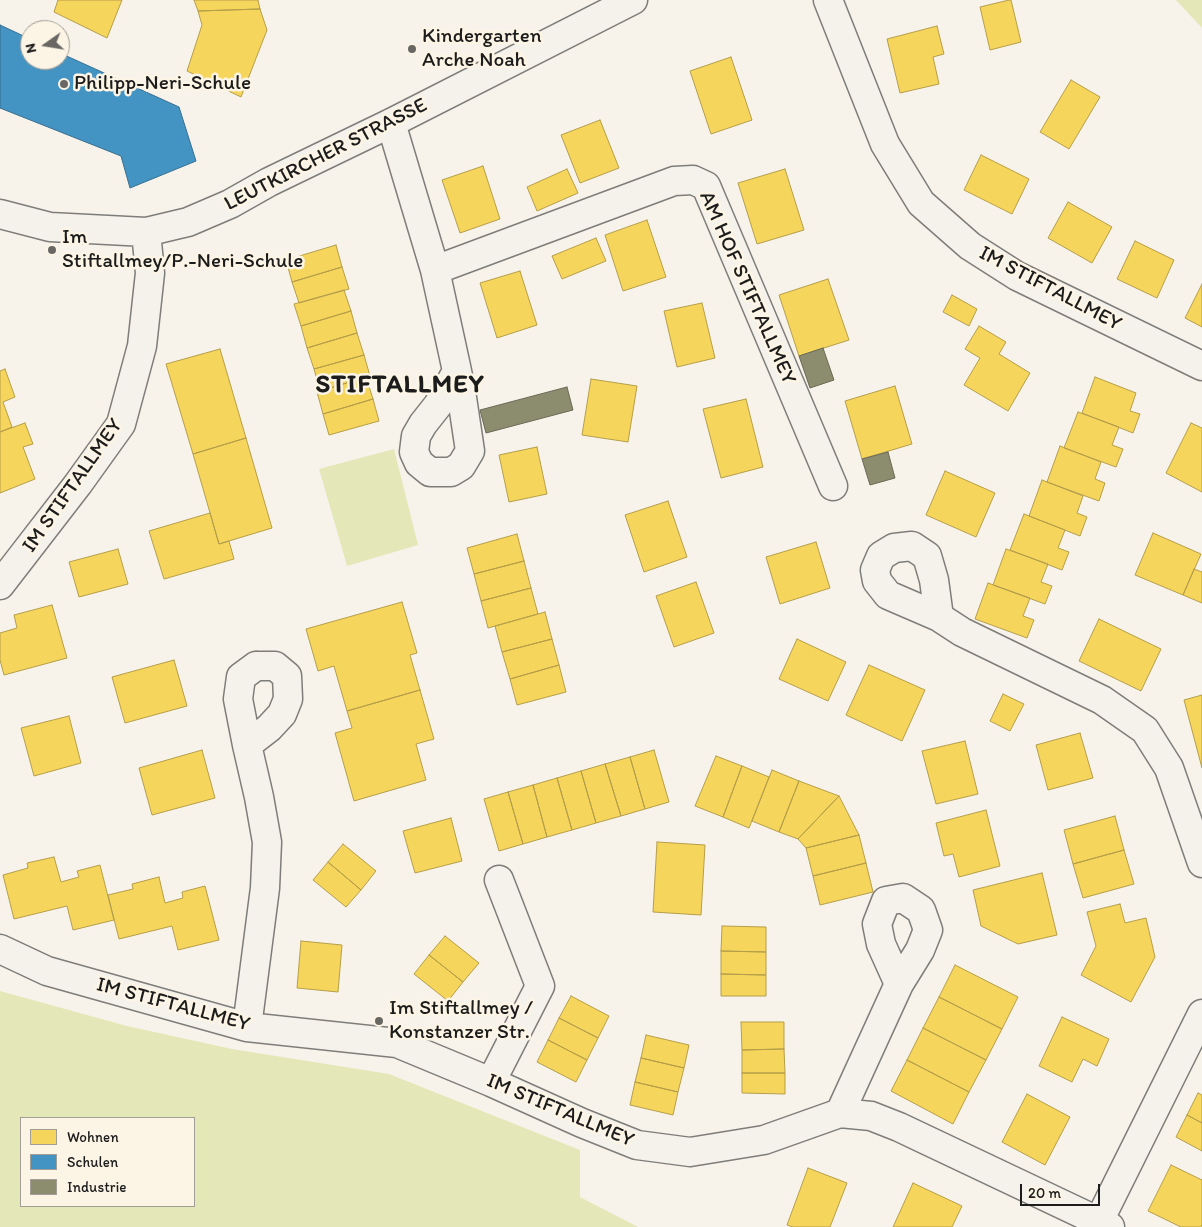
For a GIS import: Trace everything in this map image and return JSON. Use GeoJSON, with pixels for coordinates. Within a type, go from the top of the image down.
{"type":"FeatureCollection","features":[{"type":"Feature","properties":{"kind":"street","name":"LEUTKIRCHER STRASSE"},"geometry":{"type":"LineString","coordinates":[[0,214],[50,227],[146,232],[188,222],[230,204],[269,182],[391,123],[633,0]]}},
{"type":"Feature","properties":{"kind":"street","name":"IM STIFTALLMEY"},"geometry":{"type":"LineString","coordinates":[[828,0],[885,144],[921,203],[970,246],[1017,276],[1202,366]]}},
{"type":"Feature","properties":{"kind":"street"},"geometry":{"type":"LineString","coordinates":[[391,123],[436,270],[457,371]]}},
{"type":"Feature","properties":{"kind":"street","name":"AM HOF STIFTALLMEY"},"geometry":{"type":"LineString","coordinates":[[436,270],[674,181],[693,180],[706,186],[833,486]]}},
{"type":"Feature","properties":{"kind":"street","name":"IM STIFTALLMEY"},"geometry":{"type":"LineString","coordinates":[[0,585],[72,492],[121,424],[142,346],[150,273],[146,232]]}},
{"type":"Feature","properties":{"kind":"street"},"geometry":{"type":"LineString","coordinates":[[939,617],[962,632],[1102,700],[1145,730],[1169,768],[1202,863]]}},
{"type":"Feature","properties":{"kind":"street"},"geometry":{"type":"LineString","coordinates":[[247,746],[267,842],[265,888],[247,1027]]}},
{"type":"Feature","properties":{"kind":"street"},"geometry":{"type":"LineString","coordinates":[[491,1082],[540,986],[499,880]]}},
{"type":"Feature","properties":{"kind":"street","name":"IM STIFTALLMEY"},"geometry":{"type":"LineString","coordinates":[[0,949],[47,971],[247,1027],[397,1043],[637,1145],[690,1152],[764,1140],[840,1113],[871,1116],[899,1127],[1104,1224]]}},
{"type":"Feature","properties":{"kind":"street"},"geometry":{"type":"LineString","coordinates":[[840,1113],[899,984]]}},
{"type":"Feature","properties":{"kind":"street"},"geometry":{"type":"LineString","coordinates":[[1104,1224],[1196,1042],[1202,1014]]}},
{"type":"Feature","properties":{"kind":"green space"},"geometry":{"type":"Polygon","coordinates":[[[1176,0],[1202,0],[1202,28],[1176,0]]]}},
{"type":"Feature","properties":{"kind":"green space"},"geometry":{"type":"Polygon","coordinates":[[[394,449],[418,545],[347,566],[319,469],[394,449]]]}},
{"type":"Feature","properties":{"kind":"green space"},"geometry":{"type":"Polygon","coordinates":[[[0,991],[127,1026],[232,1049],[389,1074],[580,1150],[580,1197],[638,1227],[0,1227],[0,991]]]}},
{"type":"Feature","properties":{"kind":"building: Wohnen"},"geometry":{"type":"Polygon","coordinates":[[[58,0],[122,0],[107,38],[54,12],[58,0]]]}},
{"type":"Feature","properties":{"kind":"building: Wohnen"},"geometry":{"type":"Polygon","coordinates":[[[194,0],[258,0],[260,9],[198,11],[194,0]]]}},
{"type":"Feature","properties":{"kind":"building: Wohnen"},"geometry":{"type":"Polygon","coordinates":[[[1011,0],[1021,42],[990,50],[980,7],[1011,0]]]}},
{"type":"Feature","properties":{"kind":"building: Wohnen"},"geometry":{"type":"Polygon","coordinates":[[[260,9],[267,30],[241,97],[187,71],[202,25],[198,11],[260,9]]]}},
{"type":"Feature","properties":{"kind":"building: Wohnen"},"geometry":{"type":"Polygon","coordinates":[[[937,26],[944,54],[933,57],[939,84],[900,93],[887,39],[937,26]]]}},
{"type":"Feature","properties":{"kind":"building: Wohnen"},"geometry":{"type":"Polygon","coordinates":[[[731,57],[752,120],[711,134],[690,71],[731,57]]]}},
{"type":"Feature","properties":{"kind":"building: Wohnen"},"geometry":{"type":"Polygon","coordinates":[[[1071,80],[1100,97],[1069,149],[1040,132],[1071,80]]]}},
{"type":"Feature","properties":{"kind":"building: Wohnen"},"geometry":{"type":"Polygon","coordinates":[[[600,120],[619,168],[580,183],[561,135],[600,120]]]}},
{"type":"Feature","properties":{"kind":"building: Wohnen"},"geometry":{"type":"Polygon","coordinates":[[[981,155],[1029,179],[1012,214],[964,190],[981,155]]]}},
{"type":"Feature","properties":{"kind":"building: Wohnen"},"geometry":{"type":"Polygon","coordinates":[[[483,166],[500,219],[460,233],[442,180],[483,166]]]}},
{"type":"Feature","properties":{"kind":"building: Wohnen"},"geometry":{"type":"Polygon","coordinates":[[[567,169],[578,193],[537,211],[527,187],[567,169]]]}},
{"type":"Feature","properties":{"kind":"building: Wohnen"},"geometry":{"type":"Polygon","coordinates":[[[785,169],[804,230],[757,244],[738,183],[785,169]]]}},
{"type":"Feature","properties":{"kind":"building: Wohnen"},"geometry":{"type":"Polygon","coordinates":[[[1068,202],[1112,227],[1092,263],[1048,238],[1068,202]]]}},
{"type":"Feature","properties":{"kind":"building: Wohnen"},"geometry":{"type":"Polygon","coordinates":[[[647,220],[666,277],[623,291],[605,235],[647,220]]]}},
{"type":"Feature","properties":{"kind":"building: Wohnen"},"geometry":{"type":"Polygon","coordinates":[[[596,238],[606,261],[562,279],[552,256],[596,238]]]}},
{"type":"Feature","properties":{"kind":"building: Wohnen"},"geometry":{"type":"Polygon","coordinates":[[[1135,241],[1174,260],[1157,298],[1117,279],[1135,241]]]}},
{"type":"Feature","properties":{"kind":"building: Wohnen"},"geometry":{"type":"Polygon","coordinates":[[[336,245],[342,267],[292,282],[286,260],[336,245]]]}},
{"type":"Feature","properties":{"kind":"building: Wohnen"},"geometry":{"type":"Polygon","coordinates":[[[342,267],[349,289],[299,303],[292,282],[342,267]]]}},
{"type":"Feature","properties":{"kind":"building: Wohnen"},"geometry":{"type":"Polygon","coordinates":[[[520,271],[537,325],[497,338],[480,283],[520,271]]]}},
{"type":"Feature","properties":{"kind":"building: Wohnen"},"geometry":{"type":"Polygon","coordinates":[[[828,279],[849,340],[799,356],[779,295],[828,279]]]}},
{"type":"Feature","properties":{"kind":"building: Wohnen"},"geometry":{"type":"Polygon","coordinates":[[[1202,284],[1202,327],[1185,318],[1202,284]]]}},
{"type":"Feature","properties":{"kind":"building: Wohnen"},"geometry":{"type":"Polygon","coordinates":[[[344,290],[351,311],[301,326],[294,304],[344,290]]]}},
{"type":"Feature","properties":{"kind":"building: Wohnen"},"geometry":{"type":"Polygon","coordinates":[[[952,295],[977,309],[969,326],[943,312],[952,295]]]}},
{"type":"Feature","properties":{"kind":"building: Wohnen"},"geometry":{"type":"Polygon","coordinates":[[[702,303],[715,358],[677,367],[664,311],[702,303]]]}},
{"type":"Feature","properties":{"kind":"building: Wohnen"},"geometry":{"type":"Polygon","coordinates":[[[351,311],[357,333],[307,348],[301,326],[351,311]]]}},
{"type":"Feature","properties":{"kind":"building: Wohnen"},"geometry":{"type":"Polygon","coordinates":[[[979,326],[1006,342],[999,354],[1030,373],[1008,411],[964,385],[980,358],[965,349],[979,326]]]}},
{"type":"Feature","properties":{"kind":"building: Wohnen"},"geometry":{"type":"Polygon","coordinates":[[[357,333],[364,355],[314,369],[307,348],[357,333]]]}},
{"type":"Feature","properties":{"kind":"building: Wohnen"},"geometry":{"type":"Polygon","coordinates":[[[220,349],[246,438],[193,454],[166,364],[220,349]]]}},
{"type":"Feature","properties":{"kind":"building: Wohnen"},"geometry":{"type":"Polygon","coordinates":[[[364,355],[370,376],[320,391],[314,369],[364,355]]]}},
{"type":"Feature","properties":{"kind":"building: Wohnen"},"geometry":{"type":"Polygon","coordinates":[[[5,369],[15,397],[3,402],[12,427],[0,432],[0,371],[5,369]]]}},
{"type":"Feature","properties":{"kind":"building: Wohnen"},"geometry":{"type":"Polygon","coordinates":[[[366,377],[373,399],[323,414],[317,392],[366,377]]]}},
{"type":"Feature","properties":{"kind":"building: Wohnen"},"geometry":{"type":"Polygon","coordinates":[[[1095,377],[1136,393],[1130,411],[1140,414],[1133,433],[1082,413],[1095,377]]]}},
{"type":"Feature","properties":{"kind":"building: Wohnen"},"geometry":{"type":"Polygon","coordinates":[[[591,379],[637,386],[628,442],[582,435],[591,379]]]}},
{"type":"Feature","properties":{"kind":"building: Wohnen"},"geometry":{"type":"Polygon","coordinates":[[[895,386],[912,444],[862,459],[845,401],[895,386]]]}},
{"type":"Feature","properties":{"kind":"building: Wohnen"},"geometry":{"type":"Polygon","coordinates":[[[373,399],[379,421],[329,435],[323,414],[373,399]]]}},
{"type":"Feature","properties":{"kind":"building: Wohnen"},"geometry":{"type":"Polygon","coordinates":[[[746,399],[763,467],[721,478],[703,409],[746,399]]]}},
{"type":"Feature","properties":{"kind":"building: Wohnen"},"geometry":{"type":"Polygon","coordinates":[[[1078,412],[1119,427],[1112,445],[1123,449],[1116,467],[1064,448],[1078,412]]]}},
{"type":"Feature","properties":{"kind":"building: Wohnen"},"geometry":{"type":"Polygon","coordinates":[[[25,423],[33,444],[23,447],[35,479],[0,493],[0,432],[25,423]]]}},
{"type":"Feature","properties":{"kind":"building: Wohnen"},"geometry":{"type":"Polygon","coordinates":[[[1191,423],[1202,428],[1202,492],[1166,473],[1191,423]]]}},
{"type":"Feature","properties":{"kind":"building: Wohnen"},"geometry":{"type":"Polygon","coordinates":[[[246,438],[272,528],[219,544],[193,454],[246,438]]]}},
{"type":"Feature","properties":{"kind":"building: Wohnen"},"geometry":{"type":"Polygon","coordinates":[[[1060,446],[1101,462],[1095,479],[1105,483],[1099,501],[1047,482],[1060,446]]]}},
{"type":"Feature","properties":{"kind":"building: Wohnen"},"geometry":{"type":"Polygon","coordinates":[[[537,447],[547,494],[509,502],[499,455],[537,447]]]}},
{"type":"Feature","properties":{"kind":"building: Wohnen"},"geometry":{"type":"Polygon","coordinates":[[[945,471],[995,493],[976,537],[926,515],[945,471]]]}},
{"type":"Feature","properties":{"kind":"building: Wohnen"},"geometry":{"type":"Polygon","coordinates":[[[1042,480],[1083,496],[1077,513],[1087,517],[1080,536],[1029,516],[1042,480]]]}},
{"type":"Feature","properties":{"kind":"building: Wohnen"},"geometry":{"type":"Polygon","coordinates":[[[668,501],[687,557],[644,572],[625,515],[668,501]]]}},
{"type":"Feature","properties":{"kind":"building: Wohnen"},"geometry":{"type":"Polygon","coordinates":[[[210,513],[219,544],[229,541],[234,559],[164,579],[149,531],[210,513]]]}},
{"type":"Feature","properties":{"kind":"building: Wohnen"},"geometry":{"type":"Polygon","coordinates":[[[1024,514],[1065,530],[1058,548],[1069,552],[1062,570],[1010,550],[1024,514]]]}},
{"type":"Feature","properties":{"kind":"building: Wohnen"},"geometry":{"type":"Polygon","coordinates":[[[1153,533],[1201,554],[1183,595],[1135,575],[1153,533]]]}},
{"type":"Feature","properties":{"kind":"building: Wohnen"},"geometry":{"type":"Polygon","coordinates":[[[517,534],[524,561],[474,574],[467,548],[517,534]]]}},
{"type":"Feature","properties":{"kind":"building: Wohnen"},"geometry":{"type":"Polygon","coordinates":[[[816,542],[830,588],[780,604],[766,557],[816,542]]]}},
{"type":"Feature","properties":{"kind":"building: Wohnen"},"geometry":{"type":"Polygon","coordinates":[[[118,549],[128,584],[79,597],[69,562],[118,549]]]}},
{"type":"Feature","properties":{"kind":"building: Wohnen"},"geometry":{"type":"Polygon","coordinates":[[[1006,549],[1048,564],[1041,582],[1052,586],[1045,604],[993,585],[1006,549]]]}},
{"type":"Feature","properties":{"kind":"building: Wohnen"},"geometry":{"type":"Polygon","coordinates":[[[524,561],[531,588],[481,601],[474,574],[524,561]]]}},
{"type":"Feature","properties":{"kind":"building: Wohnen"},"geometry":{"type":"Polygon","coordinates":[[[1194,569],[1202,572],[1202,603],[1183,595],[1194,569]]]}},
{"type":"Feature","properties":{"kind":"building: Wohnen"},"geometry":{"type":"Polygon","coordinates":[[[696,582],[714,633],[674,647],[656,596],[696,582]]]}},
{"type":"Feature","properties":{"kind":"building: Wohnen"},"geometry":{"type":"Polygon","coordinates":[[[988,583],[1030,598],[1023,616],[1034,620],[1027,638],[975,619],[988,583]]]}},
{"type":"Feature","properties":{"kind":"building: Wohnen"},"geometry":{"type":"Polygon","coordinates":[[[531,588],[538,614],[488,628],[481,601],[531,588]]]}},
{"type":"Feature","properties":{"kind":"building: Wohnen"},"geometry":{"type":"Polygon","coordinates":[[[402,602],[417,653],[410,655],[420,690],[347,711],[334,666],[318,671],[306,629],[402,602]]]}},
{"type":"Feature","properties":{"kind":"building: Wohnen"},"geometry":{"type":"Polygon","coordinates":[[[52,605],[67,658],[4,675],[0,660],[0,633],[17,628],[14,615],[52,605]]]}},
{"type":"Feature","properties":{"kind":"building: Wohnen"},"geometry":{"type":"Polygon","coordinates":[[[545,612],[552,639],[502,652],[495,626],[545,612]]]}},
{"type":"Feature","properties":{"kind":"building: Wohnen"},"geometry":{"type":"Polygon","coordinates":[[[1099,619],[1161,649],[1141,691],[1079,661],[1099,619]]]}},
{"type":"Feature","properties":{"kind":"building: Wohnen"},"geometry":{"type":"Polygon","coordinates":[[[552,639],[559,665],[510,679],[502,652],[552,639]]]}},
{"type":"Feature","properties":{"kind":"building: Wohnen"},"geometry":{"type":"Polygon","coordinates":[[[797,639],[846,662],[828,701],[779,679],[797,639]]]}},
{"type":"Feature","properties":{"kind":"building: Wohnen"},"geometry":{"type":"Polygon","coordinates":[[[174,660],[187,706],[125,723],[112,677],[174,660]]]}},
{"type":"Feature","properties":{"kind":"building: Wohnen"},"geometry":{"type":"Polygon","coordinates":[[[559,665],[566,692],[517,705],[510,679],[559,665]]]}},
{"type":"Feature","properties":{"kind":"building: Wohnen"},"geometry":{"type":"Polygon","coordinates":[[[869,665],[925,690],[902,741],[846,715],[869,665]]]}},
{"type":"Feature","properties":{"kind":"building: Wohnen"},"geometry":{"type":"Polygon","coordinates":[[[420,690],[434,739],[416,744],[426,780],[354,801],[335,733],[352,728],[347,711],[420,690]]]}},
{"type":"Feature","properties":{"kind":"building: Wohnen"},"geometry":{"type":"Polygon","coordinates":[[[1003,694],[1024,704],[1010,731],[990,721],[1003,694]]]}},
{"type":"Feature","properties":{"kind":"building: Wohnen"},"geometry":{"type":"Polygon","coordinates":[[[1202,695],[1202,768],[1184,700],[1202,695]]]}},
{"type":"Feature","properties":{"kind":"building: Wohnen"},"geometry":{"type":"Polygon","coordinates":[[[69,716],[81,763],[34,776],[21,728],[69,716]]]}},
{"type":"Feature","properties":{"kind":"building: Wohnen"},"geometry":{"type":"Polygon","coordinates":[[[1080,733],[1093,778],[1048,790],[1036,745],[1080,733]]]}},
{"type":"Feature","properties":{"kind":"building: Wohnen"},"geometry":{"type":"Polygon","coordinates":[[[965,741],[978,794],[936,804],[922,751],[965,741]]]}},
{"type":"Feature","properties":{"kind":"building: Wohnen"},"geometry":{"type":"Polygon","coordinates":[[[202,750],[215,798],[152,815],[139,768],[202,750]]]}},
{"type":"Feature","properties":{"kind":"building: Wohnen"},"geometry":{"type":"Polygon","coordinates":[[[654,750],[669,802],[645,809],[630,757],[654,750]]]}},
{"type":"Feature","properties":{"kind":"building: Wohnen"},"geometry":{"type":"Polygon","coordinates":[[[716,756],[742,766],[723,817],[695,806],[716,756]]]}},
{"type":"Feature","properties":{"kind":"building: Wohnen"},"geometry":{"type":"Polygon","coordinates":[[[630,757],[645,809],[621,816],[605,764],[630,757]]]}},
{"type":"Feature","properties":{"kind":"building: Wohnen"},"geometry":{"type":"Polygon","coordinates":[[[605,764],[621,816],[596,823],[581,771],[605,764]]]}},
{"type":"Feature","properties":{"kind":"building: Wohnen"},"geometry":{"type":"Polygon","coordinates":[[[742,766],[769,777],[749,828],[723,817],[742,766]]]}},
{"type":"Feature","properties":{"kind":"building: Wohnen"},"geometry":{"type":"Polygon","coordinates":[[[772,770],[799,781],[779,832],[752,821],[772,770]]]}},
{"type":"Feature","properties":{"kind":"building: Wohnen"},"geometry":{"type":"Polygon","coordinates":[[[581,771],[596,823],[572,830],[557,778],[581,771]]]}},
{"type":"Feature","properties":{"kind":"building: Wohnen"},"geometry":{"type":"Polygon","coordinates":[[[557,778],[572,830],[547,837],[533,785],[557,778]]]}},
{"type":"Feature","properties":{"kind":"building: Wohnen"},"geometry":{"type":"Polygon","coordinates":[[[799,781],[839,796],[798,839],[779,832],[799,781]]]}},
{"type":"Feature","properties":{"kind":"building: Wohnen"},"geometry":{"type":"Polygon","coordinates":[[[533,785],[547,837],[523,844],[508,792],[533,785]]]}},
{"type":"Feature","properties":{"kind":"building: Wohnen"},"geometry":{"type":"Polygon","coordinates":[[[508,792],[523,844],[499,851],[484,799],[508,792]]]}},
{"type":"Feature","properties":{"kind":"building: Wohnen"},"geometry":{"type":"Polygon","coordinates":[[[839,796],[859,835],[806,848],[798,839],[839,796]]]}},
{"type":"Feature","properties":{"kind":"building: Wohnen"},"geometry":{"type":"Polygon","coordinates":[[[986,810],[1000,866],[959,877],[953,854],[944,856],[936,823],[986,810]]]}},
{"type":"Feature","properties":{"kind":"building: Wohnen"},"geometry":{"type":"Polygon","coordinates":[[[1115,816],[1124,850],[1073,864],[1064,830],[1115,816]]]}},
{"type":"Feature","properties":{"kind":"building: Wohnen"},"geometry":{"type":"Polygon","coordinates":[[[451,818],[462,861],[415,873],[403,831],[451,818]]]}},
{"type":"Feature","properties":{"kind":"building: Wohnen"},"geometry":{"type":"Polygon","coordinates":[[[859,835],[866,863],[813,876],[806,848],[859,835]]]}},
{"type":"Feature","properties":{"kind":"building: Wohnen"},"geometry":{"type":"Polygon","coordinates":[[[657,842],[705,845],[701,915],[653,912],[657,842]]]}},
{"type":"Feature","properties":{"kind":"building: Wohnen"},"geometry":{"type":"Polygon","coordinates":[[[343,844],[376,871],[361,890],[328,862],[343,844]]]}},
{"type":"Feature","properties":{"kind":"building: Wohnen"},"geometry":{"type":"Polygon","coordinates":[[[1124,850],[1134,884],[1083,898],[1073,864],[1124,850]]]}},
{"type":"Feature","properties":{"kind":"building: Wohnen"},"geometry":{"type":"Polygon","coordinates":[[[54,857],[61,882],[79,877],[77,871],[100,865],[114,920],[73,930],[67,906],[14,919],[3,875],[28,868],[27,863],[54,857]]]}},
{"type":"Feature","properties":{"kind":"building: Wohnen"},"geometry":{"type":"Polygon","coordinates":[[[328,862],[361,890],[346,907],[313,880],[328,862]]]}},
{"type":"Feature","properties":{"kind":"building: Wohnen"},"geometry":{"type":"Polygon","coordinates":[[[866,863],[873,892],[820,905],[813,876],[866,863]]]}},
{"type":"Feature","properties":{"kind":"building: Wohnen"},"geometry":{"type":"Polygon","coordinates":[[[1042,873],[1057,935],[1018,944],[981,926],[973,890],[1042,873]]]}},
{"type":"Feature","properties":{"kind":"building: Wohnen"},"geometry":{"type":"Polygon","coordinates":[[[159,877],[165,903],[183,898],[182,892],[205,886],[219,940],[178,950],[172,926],[119,939],[108,895],[133,889],[132,884],[159,877]]]}},
{"type":"Feature","properties":{"kind":"building: Wohnen"},"geometry":{"type":"Polygon","coordinates":[[[1120,904],[1125,923],[1146,918],[1155,957],[1131,1002],[1081,975],[1096,946],[1087,912],[1120,904]]]}},
{"type":"Feature","properties":{"kind":"building: Wohnen"},"geometry":{"type":"Polygon","coordinates":[[[722,926],[766,927],[766,952],[721,951],[722,926]]]}},
{"type":"Feature","properties":{"kind":"building: Wohnen"},"geometry":{"type":"Polygon","coordinates":[[[445,936],[479,963],[463,982],[429,955],[445,936]]]}},
{"type":"Feature","properties":{"kind":"building: Wohnen"},"geometry":{"type":"Polygon","coordinates":[[[301,941],[342,945],[338,992],[297,988],[301,941]]]}},
{"type":"Feature","properties":{"kind":"building: Wohnen"},"geometry":{"type":"Polygon","coordinates":[[[721,951],[766,952],[766,975],[721,974],[721,951]]]}},
{"type":"Feature","properties":{"kind":"building: Wohnen"},"geometry":{"type":"Polygon","coordinates":[[[429,955],[463,982],[448,1001],[414,974],[429,955]]]}},
{"type":"Feature","properties":{"kind":"building: Wohnen"},"geometry":{"type":"Polygon","coordinates":[[[955,965],[1018,997],[1002,1029],[939,997],[955,965]]]}},
{"type":"Feature","properties":{"kind":"building: Wohnen"},"geometry":{"type":"Polygon","coordinates":[[[721,974],[766,975],[766,996],[721,996],[721,974]]]}},
{"type":"Feature","properties":{"kind":"building: Wohnen"},"geometry":{"type":"Polygon","coordinates":[[[571,996],[609,1016],[598,1038],[559,1018],[571,996]]]}},
{"type":"Feature","properties":{"kind":"building: Wohnen"},"geometry":{"type":"Polygon","coordinates":[[[939,997],[1002,1029],[986,1060],[923,1028],[939,997]]]}},
{"type":"Feature","properties":{"kind":"building: Wohnen"},"geometry":{"type":"Polygon","coordinates":[[[1062,1017],[1109,1039],[1097,1066],[1083,1059],[1072,1082],[1039,1066],[1062,1017]]]}},
{"type":"Feature","properties":{"kind":"building: Wohnen"},"geometry":{"type":"Polygon","coordinates":[[[559,1018],[598,1038],[587,1060],[548,1040],[559,1018]]]}},
{"type":"Feature","properties":{"kind":"building: Wohnen"},"geometry":{"type":"Polygon","coordinates":[[[741,1022],[784,1022],[784,1049],[742,1050],[741,1022]]]}},
{"type":"Feature","properties":{"kind":"building: Wohnen"},"geometry":{"type":"Polygon","coordinates":[[[923,1028],[986,1060],[969,1092],[907,1060],[923,1028]]]}},
{"type":"Feature","properties":{"kind":"building: Wohnen"},"geometry":{"type":"Polygon","coordinates":[[[646,1035],[689,1045],[684,1068],[641,1058],[646,1035]]]}},
{"type":"Feature","properties":{"kind":"building: Wohnen"},"geometry":{"type":"Polygon","coordinates":[[[548,1040],[587,1060],[576,1082],[537,1062],[548,1040]]]}},
{"type":"Feature","properties":{"kind":"building: Wohnen"},"geometry":{"type":"Polygon","coordinates":[[[784,1049],[785,1073],[742,1073],[742,1050],[784,1049]]]}},
{"type":"Feature","properties":{"kind":"building: Wohnen"},"geometry":{"type":"Polygon","coordinates":[[[641,1058],[684,1068],[678,1092],[635,1082],[641,1058]]]}},
{"type":"Feature","properties":{"kind":"building: Wohnen"},"geometry":{"type":"Polygon","coordinates":[[[907,1060],[969,1092],[953,1124],[891,1091],[907,1060]]]}},
{"type":"Feature","properties":{"kind":"building: Wohnen"},"geometry":{"type":"Polygon","coordinates":[[[742,1073],[785,1073],[785,1094],[742,1093],[742,1073]]]}},
{"type":"Feature","properties":{"kind":"building: Wohnen"},"geometry":{"type":"Polygon","coordinates":[[[635,1082],[678,1092],[673,1115],[630,1105],[635,1082]]]}},
{"type":"Feature","properties":{"kind":"building: Wohnen"},"geometry":{"type":"Polygon","coordinates":[[[1198,1093],[1202,1095],[1202,1123],[1187,1115],[1198,1093]]]}},
{"type":"Feature","properties":{"kind":"building: Wohnen"},"geometry":{"type":"Polygon","coordinates":[[[1027,1094],[1070,1117],[1045,1165],[1002,1142],[1027,1094]]]}},
{"type":"Feature","properties":{"kind":"building: Wohnen"},"geometry":{"type":"Polygon","coordinates":[[[1187,1115],[1202,1123],[1202,1151],[1176,1137],[1187,1115]]]}},
{"type":"Feature","properties":{"kind":"building: Wohnen"},"geometry":{"type":"Polygon","coordinates":[[[1171,1165],[1202,1180],[1201,1227],[1181,1227],[1148,1211],[1171,1165]]]}},
{"type":"Feature","properties":{"kind":"building: Wohnen"},"geometry":{"type":"Polygon","coordinates":[[[808,1168],[847,1183],[830,1227],[793,1227],[787,1225],[808,1168]]]}},
{"type":"Feature","properties":{"kind":"building: Wohnen"},"geometry":{"type":"Polygon","coordinates":[[[913,1183],[962,1206],[952,1227],[893,1227],[913,1183]]]}},
{"type":"Feature","properties":{"kind":"building: Schulen","name":"Philipp-Neri-Schule"},"geometry":{"type":"Polygon","coordinates":[[[0,25],[20,34],[20,70],[70,70],[70,58],[179,107],[196,161],[130,188],[121,156],[0,108],[0,25]]]}},
{"type":"Feature","properties":{"kind":"building: Industrie"},"geometry":{"type":"Polygon","coordinates":[[[823,348],[834,380],[810,388],[799,356],[823,348]]]}},
{"type":"Feature","properties":{"kind":"building: Industrie"},"geometry":{"type":"Polygon","coordinates":[[[567,387],[573,410],[486,433],[480,410],[567,387]]]}},
{"type":"Feature","properties":{"kind":"building: Industrie"},"geometry":{"type":"Polygon","coordinates":[[[888,452],[895,478],[870,485],[862,459],[888,452]]]}},
{"type":"Feature","properties":{"kind":"place","name":"Kindergarten Arche Noah"},"geometry":{"type":"Point","coordinates":[412,49]}},
{"type":"Feature","properties":{"kind":"place","name":"Philipp-Neri-Schule"},"geometry":{"type":"Point","coordinates":[64,84]}},
{"type":"Feature","properties":{"kind":"place","name":"Im Stiftallmey/P.-Neri-Schule"},"geometry":{"type":"Point","coordinates":[52,250]}},
{"type":"Feature","properties":{"kind":"place","name":"Im Stiftallmey / Konstanzer Str."},"geometry":{"type":"Point","coordinates":[379,1021]}},
{"type":"Feature","properties":{"kind":"district","name":"STIFTALLMEY"},"geometry":{"type":"Point","coordinates":[400,385]}}]}
